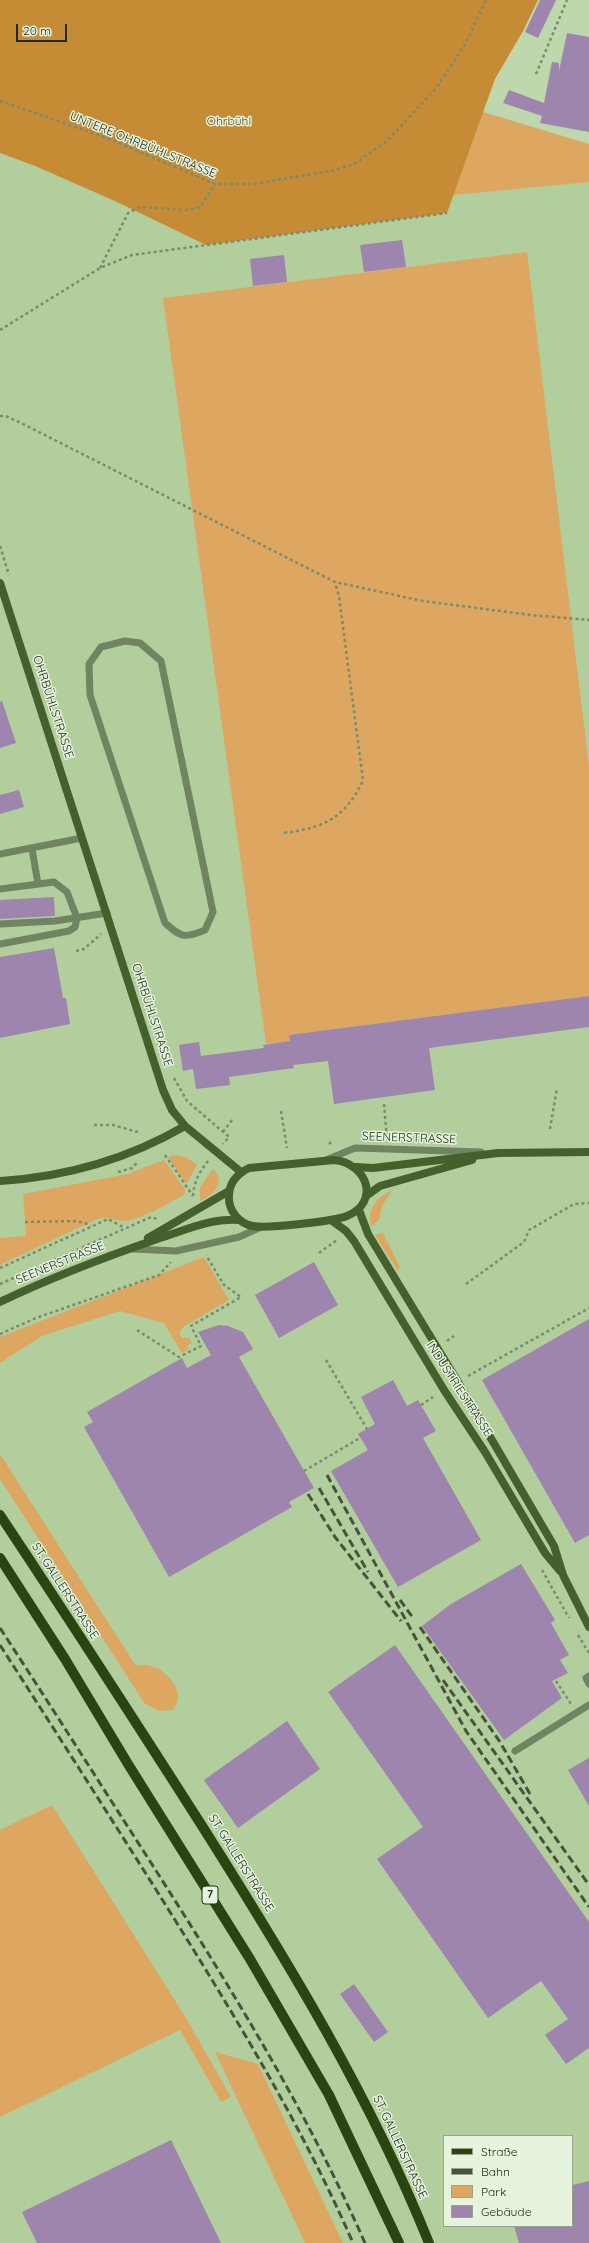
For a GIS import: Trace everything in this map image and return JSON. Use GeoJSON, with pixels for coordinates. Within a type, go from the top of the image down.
{"type":"FeatureCollection","features":[{"type":"Feature","properties":{"kind":"main road","name":"ST. GALLERSTRASSE"},"geometry":{"type":"LineString","coordinates":[[0,1515],[277,1944],[354,2081],[387,2148],[429,2243]]}},
{"type":"Feature","properties":{"kind":"main road","name":"7"},"geometry":{"type":"LineString","coordinates":[[0,1558],[65,1659],[128,1764],[250,1959],[329,2095],[399,2243]]}},
{"type":"Feature","properties":{"kind":"street","name":"OHRBÜHLSTRASSE"},"geometry":{"type":"LineString","coordinates":[[0,583],[163,1090],[172,1110],[185,1126],[241,1172]]}},
{"type":"Feature","properties":{"kind":"street"},"geometry":{"type":"LineString","coordinates":[[0,1181],[66,1172],[112,1160],[156,1143],[185,1126]]}},
{"type":"Feature","properties":{"kind":"street","name":"SEENERSTRASSE"},"geometry":{"type":"LineString","coordinates":[[129,1249],[229,1191],[236,1177],[241,1172],[256,1166],[342,1161],[356,1167],[373,1168],[498,1153],[589,1152]]}},
{"type":"Feature","properties":{"kind":"street","name":"SEENERSTRASSE"},"geometry":{"type":"LineString","coordinates":[[366,1196],[380,1186],[498,1153]]}},
{"type":"Feature","properties":{"kind":"street"},"geometry":{"type":"LineString","coordinates":[[356,1167],[364,1180],[366,1196],[359,1210]]}},
{"type":"Feature","properties":{"kind":"street"},"geometry":{"type":"LineString","coordinates":[[229,1191],[230,1207],[239,1220]]}},
{"type":"Feature","properties":{"kind":"street","name":"SEENERSTRASSE"},"geometry":{"type":"LineString","coordinates":[[0,1302],[39,1283],[129,1249],[222,1218],[239,1220],[253,1226],[261,1227],[331,1220],[345,1217],[359,1210]]}},
{"type":"Feature","properties":{"kind":"street","name":"INDUSTRIESTRASSE"},"geometry":{"type":"LineString","coordinates":[[359,1210],[368,1234],[458,1382],[554,1546],[563,1575],[589,1627]]}},
{"type":"Feature","properties":{"kind":"street","name":"INDUSTRIESTRASSE"},"geometry":{"type":"LineString","coordinates":[[331,1220],[346,1231],[354,1241],[444,1390],[485,1452],[545,1553],[563,1575]]}},
{"type":"Feature","properties":{"kind":"lane"},"geometry":{"type":"LineString","coordinates":[[125,641],[140,643],[161,661],[213,912],[204,930],[190,936],[178,934],[165,923],[90,696],[88,664],[101,647],[125,641]]}},
{"type":"Feature","properties":{"kind":"lane"},"geometry":{"type":"LineString","coordinates":[[0,854],[32,849],[82,838]]}},
{"type":"Feature","properties":{"kind":"lane"},"geometry":{"type":"LineString","coordinates":[[32,849],[38,884]]}},
{"type":"Feature","properties":{"kind":"lane"},"geometry":{"type":"LineString","coordinates":[[0,889],[54,882],[67,892],[77,918],[75,927],[69,931],[0,944]]}},
{"type":"Feature","properties":{"kind":"lane"},"geometry":{"type":"LineString","coordinates":[[0,924],[77,918],[107,913]]}},
{"type":"Feature","properties":{"kind":"lane"},"geometry":{"type":"LineString","coordinates":[[0,937],[13,941]]}},
{"type":"Feature","properties":{"kind":"lane","name":"SEENERSTRASSE"},"geometry":{"type":"LineString","coordinates":[[323,1161],[355,1148],[498,1153]]}},
{"type":"Feature","properties":{"kind":"lane","name":"SEENERSTRASSE"},"geometry":{"type":"LineString","coordinates":[[129,1249],[176,1251],[239,1237],[261,1227]]}},
{"type":"Feature","properties":{"kind":"lane"},"geometry":{"type":"LineString","coordinates":[[589,1676],[586,1678],[589,1684]]}},
{"type":"Feature","properties":{"kind":"lane"},"geometry":{"type":"LineString","coordinates":[[515,1751],[589,1705]]}},
{"type":"Feature","properties":{"kind":"path","name":"UNTERE OHRBÜHLSTRASSE"},"geometry":{"type":"LineString","coordinates":[[0,101],[108,138],[215,184],[254,184],[335,170],[356,163],[388,140],[437,88],[465,44],[486,0]]}},
{"type":"Feature","properties":{"kind":"path"},"geometry":{"type":"LineString","coordinates":[[536,74],[567,0]]}},
{"type":"Feature","properties":{"kind":"path"},"geometry":{"type":"LineString","coordinates":[[100,268],[128,213],[140,208],[187,210],[200,207],[215,184]]}},
{"type":"Feature","properties":{"kind":"path"},"geometry":{"type":"LineString","coordinates":[[0,330],[100,268],[132,254],[447,213]]}},
{"type":"Feature","properties":{"kind":"path"},"geometry":{"type":"LineString","coordinates":[[0,416],[6,416],[25,425],[335,582],[422,601],[589,620]]}},
{"type":"Feature","properties":{"kind":"path"},"geometry":{"type":"LineString","coordinates":[[284,833],[323,825],[338,816],[358,792],[363,780],[339,596],[335,582]]}},
{"type":"Feature","properties":{"kind":"path"},"geometry":{"type":"LineString","coordinates":[[76,951],[84,949],[101,934],[112,929]]}},
{"type":"Feature","properties":{"kind":"path"},"geometry":{"type":"LineString","coordinates":[[173,1075],[186,1101],[229,1137]]}},
{"type":"Feature","properties":{"kind":"path"},"geometry":{"type":"LineString","coordinates":[[550,1129],[557,1088]]}},
{"type":"Feature","properties":{"kind":"path"},"geometry":{"type":"LineString","coordinates":[[384,1104],[387,1139]]}},
{"type":"Feature","properties":{"kind":"path"},"geometry":{"type":"LineString","coordinates":[[281,1111],[287,1148]]}},
{"type":"Feature","properties":{"kind":"path"},"geometry":{"type":"LineString","coordinates":[[223,1132],[232,1120]]}},
{"type":"Feature","properties":{"kind":"path"},"geometry":{"type":"LineString","coordinates":[[94,1125],[113,1125],[141,1133]]}},
{"type":"Feature","properties":{"kind":"path"},"geometry":{"type":"LineString","coordinates":[[165,1155],[178,1178],[193,1196],[194,1184],[204,1166]]}},
{"type":"Feature","properties":{"kind":"path"},"geometry":{"type":"LineString","coordinates":[[466,1284],[524,1242],[529,1230],[574,1204],[589,1203]]}},
{"type":"Feature","properties":{"kind":"path"},"geometry":{"type":"LineString","coordinates":[[0,1284],[151,1217]]}},
{"type":"Feature","properties":{"kind":"path"},"geometry":{"type":"LineString","coordinates":[[0,1268],[91,1225],[108,1219],[126,1228]]}},
{"type":"Feature","properties":{"kind":"path"},"geometry":{"type":"LineString","coordinates":[[25,1222],[77,1221],[91,1225]]}},
{"type":"Feature","properties":{"kind":"path"},"geometry":{"type":"LineString","coordinates":[[318,1253],[337,1240]]}},
{"type":"Feature","properties":{"kind":"path"},"geometry":{"type":"LineString","coordinates":[[137,1330],[180,1357],[201,1346],[191,1326],[241,1297],[224,1285],[205,1253]]}},
{"type":"Feature","properties":{"kind":"path"},"geometry":{"type":"LineString","coordinates":[[0,1334],[36,1318],[159,1275],[171,1262]]}},
{"type":"Feature","properties":{"kind":"path"},"geometry":{"type":"LineString","coordinates":[[467,1377],[589,1308]]}},
{"type":"Feature","properties":{"kind":"path"},"geometry":{"type":"LineString","coordinates":[[444,1342],[454,1336]]}},
{"type":"Feature","properties":{"kind":"path"},"geometry":{"type":"LineString","coordinates":[[326,1360],[367,1429]]}},
{"type":"Feature","properties":{"kind":"path"},"geometry":{"type":"LineString","coordinates":[[421,1405],[434,1396]]}},
{"type":"Feature","properties":{"kind":"path"},"geometry":{"type":"LineString","coordinates":[[304,1471],[360,1438]]}},
{"type":"Feature","properties":{"kind":"path"},"geometry":{"type":"LineString","coordinates":[[556,1681],[577,1713]]}},
{"type":"Feature","properties":{"kind":"shaded area"},"geometry":{"type":"Polygon","coordinates":[[[483,112],[589,144],[589,2243],[343,2243],[258,2065],[276,2180],[305,2243],[0,2243],[0,153],[35,166],[117,202],[206,245],[447,213],[483,112]]]}},
{"type":"Feature","properties":{"kind":"green space","name":"Ohrbühl"},"geometry":{"type":"Polygon","coordinates":[[[0,0],[538,0],[523,31],[495,79],[447,213],[206,245],[117,202],[35,166],[0,153],[0,0]]]}},
{"type":"Feature","properties":{"kind":"green space"},"geometry":{"type":"Polygon","coordinates":[[[483,112],[589,144],[589,182],[453,195],[483,112]]]}},
{"type":"Feature","properties":{"kind":"green space"},"geometry":{"type":"Polygon","coordinates":[[[527,252],[589,767],[589,996],[289,1035],[290,1041],[266,1044],[163,298],[527,252]]]}},
{"type":"Feature","properties":{"kind":"green space"},"geometry":{"type":"Polygon","coordinates":[[[174,1155],[186,1157],[197,1165],[186,1184],[168,1157],[174,1155]]]}},
{"type":"Feature","properties":{"kind":"green space"},"geometry":{"type":"Polygon","coordinates":[[[164,1160],[185,1189],[185,1193],[181,1196],[156,1210],[130,1220],[121,1221],[110,1218],[97,1219],[0,1265],[0,1238],[26,1236],[23,1194],[128,1174],[164,1160]]]}},
{"type":"Feature","properties":{"kind":"green space"},"geometry":{"type":"Polygon","coordinates":[[[213,1169],[219,1179],[217,1188],[209,1196],[200,1201],[200,1187],[213,1169]]]}},
{"type":"Feature","properties":{"kind":"green space"},"geometry":{"type":"Polygon","coordinates":[[[392,1190],[382,1206],[379,1220],[371,1226],[370,1214],[374,1204],[381,1196],[392,1190]]]}},
{"type":"Feature","properties":{"kind":"green space"},"geometry":{"type":"Polygon","coordinates":[[[383,1233],[400,1267],[398,1271],[375,1235],[383,1233]]]}},
{"type":"Feature","properties":{"kind":"green space"},"geometry":{"type":"Polygon","coordinates":[[[204,1257],[229,1300],[183,1327],[179,1334],[182,1338],[189,1338],[192,1343],[187,1346],[189,1349],[182,1353],[164,1323],[120,1311],[42,1336],[0,1363],[0,1337],[204,1257]]]}},
{"type":"Feature","properties":{"kind":"green space"},"geometry":{"type":"Polygon","coordinates":[[[0,1454],[134,1663],[138,1665],[151,1666],[161,1670],[175,1685],[178,1701],[172,1710],[159,1711],[145,1704],[0,1479],[0,1454]]]}},
{"type":"Feature","properties":{"kind":"green space"},"geometry":{"type":"Polygon","coordinates":[[[52,1805],[186,2018],[231,2097],[221,2102],[180,2030],[0,2117],[0,1830],[52,1805]]]}},
{"type":"Feature","properties":{"kind":"green space"},"geometry":{"type":"Polygon","coordinates":[[[215,2052],[258,2064],[343,2243],[305,2243],[215,2052]]]}},
{"type":"Feature","properties":{"kind":"building"},"geometry":{"type":"Polygon","coordinates":[[[540,0],[556,0],[538,38],[525,32],[540,0]]]}},
{"type":"Feature","properties":{"kind":"building"},"geometry":{"type":"Polygon","coordinates":[[[567,33],[589,37],[589,132],[540,123],[542,116],[503,103],[509,90],[544,103],[552,62],[559,63],[559,71],[567,33]]]}},
{"type":"Feature","properties":{"kind":"building"},"geometry":{"type":"Polygon","coordinates":[[[402,240],[406,267],[364,272],[360,245],[402,240]]]}},
{"type":"Feature","properties":{"kind":"building"},"geometry":{"type":"Polygon","coordinates":[[[284,255],[287,282],[253,286],[250,259],[284,255]]]}},
{"type":"Feature","properties":{"kind":"building"},"geometry":{"type":"Polygon","coordinates":[[[2,701],[16,743],[0,748],[0,702],[2,701]]]}},
{"type":"Feature","properties":{"kind":"building"},"geometry":{"type":"Polygon","coordinates":[[[19,790],[24,807],[0,814],[0,795],[19,790]]]}},
{"type":"Feature","properties":{"kind":"building"},"geometry":{"type":"Polygon","coordinates":[[[54,897],[55,916],[0,919],[0,900],[54,897]]]}},
{"type":"Feature","properties":{"kind":"building"},"geometry":{"type":"Polygon","coordinates":[[[54,948],[63,998],[66,998],[70,1024],[0,1038],[0,957],[54,948]]]}},
{"type":"Feature","properties":{"kind":"building"},"geometry":{"type":"Polygon","coordinates":[[[589,996],[589,1027],[429,1048],[435,1090],[334,1104],[328,1061],[293,1065],[294,1068],[229,1077],[230,1085],[196,1089],[193,1069],[183,1071],[179,1045],[199,1042],[201,1056],[264,1048],[263,1045],[290,1041],[289,1035],[589,996]]]}},
{"type":"Feature","properties":{"kind":"building"},"geometry":{"type":"Polygon","coordinates":[[[314,1262],[338,1305],[279,1338],[255,1295],[314,1262]]]}},
{"type":"Feature","properties":{"kind":"building"},"geometry":{"type":"Polygon","coordinates":[[[589,1319],[589,1535],[575,1543],[482,1380],[589,1319]]]}},
{"type":"Feature","properties":{"kind":"building"},"geometry":{"type":"Polygon","coordinates":[[[219,1325],[228,1326],[243,1332],[253,1349],[239,1357],[314,1488],[289,1502],[292,1507],[169,1577],[84,1427],[93,1422],[87,1412],[182,1358],[187,1368],[211,1355],[198,1332],[219,1325]]]}},
{"type":"Feature","properties":{"kind":"building"},"geometry":{"type":"Polygon","coordinates":[[[393,1380],[407,1406],[418,1400],[436,1431],[423,1438],[481,1540],[398,1587],[331,1471],[368,1450],[358,1434],[375,1424],[361,1397],[393,1380]]]}},
{"type":"Feature","properties":{"kind":"building"},"geometry":{"type":"Polygon","coordinates":[[[521,1564],[555,1620],[551,1623],[569,1655],[560,1660],[568,1673],[552,1681],[562,1698],[504,1740],[422,1626],[451,1604],[521,1564]]]}},
{"type":"Feature","properties":{"kind":"building"},"geometry":{"type":"Polygon","coordinates":[[[395,1645],[589,1922],[589,2048],[566,2064],[545,2035],[568,2019],[541,1981],[488,2018],[377,1859],[423,1827],[328,1692],[395,1645]]]}},
{"type":"Feature","properties":{"kind":"building"},"geometry":{"type":"Polygon","coordinates":[[[287,1721],[320,1769],[238,1828],[204,1780],[287,1721]]]}},
{"type":"Feature","properties":{"kind":"building"},"geometry":{"type":"Polygon","coordinates":[[[589,1758],[589,1806],[568,1770],[589,1758]]]}},
{"type":"Feature","properties":{"kind":"building"},"geometry":{"type":"Polygon","coordinates":[[[354,1984],[388,2032],[374,2042],[340,1994],[354,1984]]]}},
{"type":"Feature","properties":{"kind":"building"},"geometry":{"type":"Polygon","coordinates":[[[171,2140],[221,2243],[37,2243],[22,2212],[171,2140]]]}},
{"type":"Feature","properties":{"kind":"building"},"geometry":{"type":"Polygon","coordinates":[[[589,2181],[589,2243],[519,2243],[514,2227],[573,2227],[573,2185],[589,2181]]]}},
{"type":"Feature","properties":{"kind":"railway"},"geometry":{"type":"LineString","coordinates":[[327,1475],[466,1731],[589,1907]]}},
{"type":"Feature","properties":{"kind":"railway"},"geometry":{"type":"LineString","coordinates":[[319,1488],[368,1572]]}},
{"type":"Feature","properties":{"kind":"railway"},"geometry":{"type":"LineString","coordinates":[[308,1494],[335,1537],[401,1621]]}},
{"type":"Feature","properties":{"kind":"railway"},"geometry":{"type":"LineString","coordinates":[[400,1600],[413,1618]]}},
{"type":"Feature","properties":{"kind":"railway"},"geometry":{"type":"LineString","coordinates":[[420,1627],[500,1742],[530,1794]]}},
{"type":"Feature","properties":{"kind":"railway"},"geometry":{"type":"LineString","coordinates":[[0,1628],[206,1949],[235,1997],[317,2143],[342,2192],[365,2243]]}},
{"type":"Feature","properties":{"kind":"railway"},"geometry":{"type":"LineString","coordinates":[[0,1645],[160,1896],[238,2023],[287,2109],[353,2243]]}},
{"type":"Feature","properties":{"kind":"railway"},"geometry":{"type":"LineString","coordinates":[[443,1680],[589,1885]]}}]}
